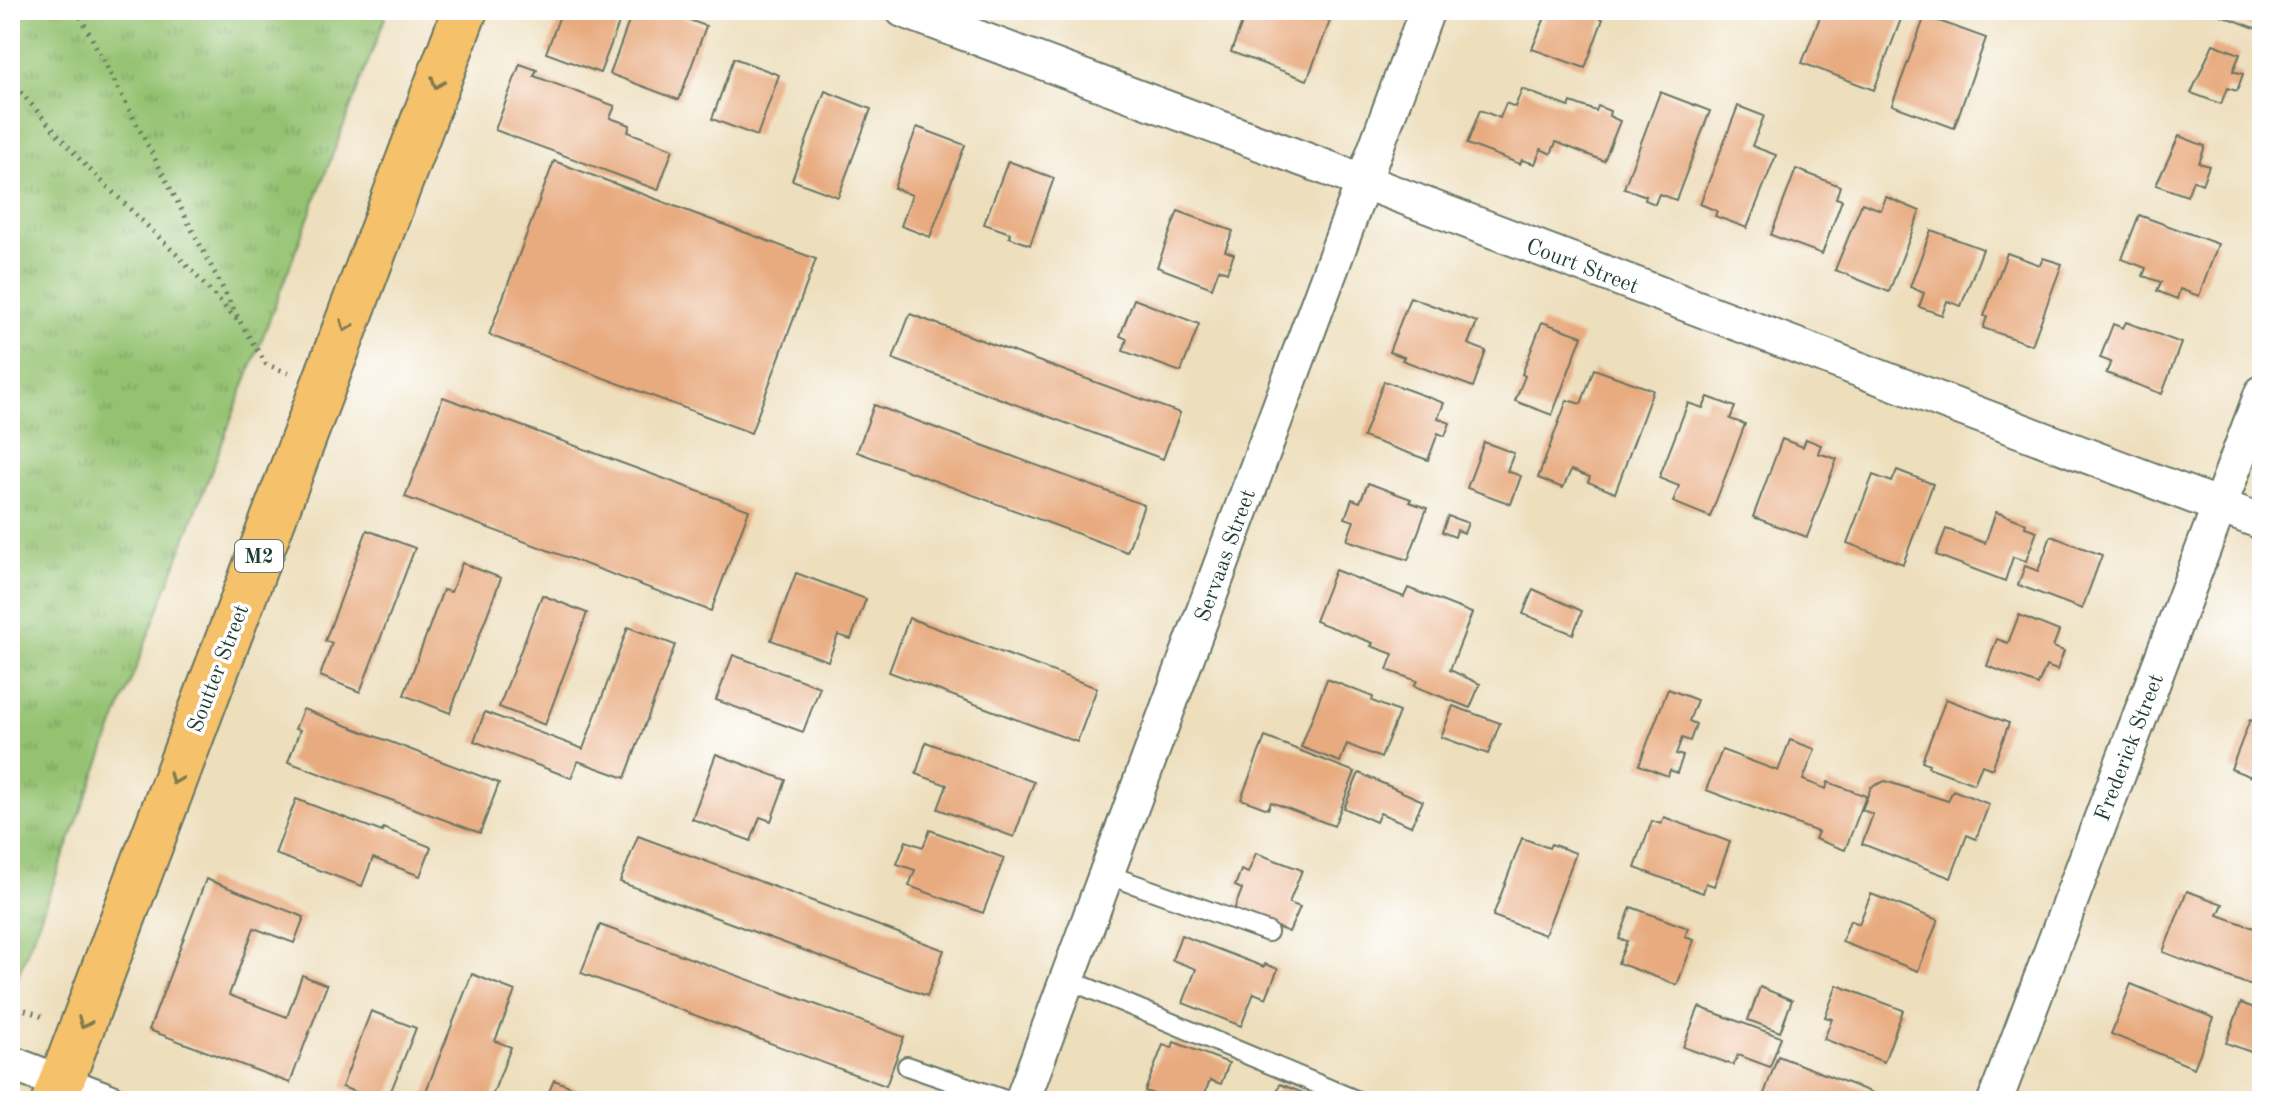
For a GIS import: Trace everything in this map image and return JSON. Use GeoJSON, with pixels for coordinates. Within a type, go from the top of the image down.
{"type":"FeatureCollection","features":[{"type":"Feature","properties":{"kind":"main road","name":"Soutter Street"},"geometry":{"type":"LineString","coordinates":[[58,1092],[465,10]]}},
{"type":"Feature","properties":{"kind":"street","name":"Court Street"},"geometry":{"type":"LineString","coordinates":[[903,10],[2262,522]]}},
{"type":"Feature","properties":{"kind":"street","name":"Servaas Street"},"geometry":{"type":"LineString","coordinates":[[1022,1101],[1427,10]]}},
{"type":"Feature","properties":{"kind":"street","name":"Frederick Street"},"geometry":{"type":"LineString","coordinates":[[1995,1101],[2262,393]]}},
{"type":"Feature","properties":{"kind":"street"},"geometry":{"type":"LineString","coordinates":[[10,1063],[58,1092],[109,1101]]}},
{"type":"Feature","properties":{"kind":"lane"},"geometry":{"type":"LineString","coordinates":[[1106,874],[1268,932]]}},
{"type":"Feature","properties":{"kind":"lane"},"geometry":{"type":"LineString","coordinates":[[1067,979],[1358,1101]]}},
{"type":"Feature","properties":{"kind":"lane"},"geometry":{"type":"LineString","coordinates":[[907,1066],[1008,1101]]}},
{"type":"Feature","properties":{"kind":"path"},"geometry":{"type":"LineString","coordinates":[[77,10],[243,327],[266,364],[323,387]]}},
{"type":"Feature","properties":{"kind":"path"},"geometry":{"type":"LineString","coordinates":[[10,80],[83,163],[177,255],[243,327]]}},
{"type":"Feature","properties":{"kind":"green space"},"geometry":{"type":"Polygon","coordinates":[[[10,10],[388,10],[11,994],[10,994],[10,10]]]}},
{"type":"Feature","properties":{"kind":"building"},"geometry":{"type":"Polygon","coordinates":[[[562,10],[624,10],[600,73],[546,53],[562,10]]]}},
{"type":"Feature","properties":{"kind":"building"},"geometry":{"type":"Polygon","coordinates":[[[633,10],[662,10],[706,26],[679,100],[610,74],[633,10]]]}},
{"type":"Feature","properties":{"kind":"building"},"geometry":{"type":"Polygon","coordinates":[[[1247,10],[1301,10],[1330,21],[1307,80],[1231,52],[1247,10]]]}},
{"type":"Feature","properties":{"kind":"building"},"geometry":{"type":"Polygon","coordinates":[[[1548,10],[1579,10],[1603,19],[1585,68],[1532,49],[1548,10]]]}},
{"type":"Feature","properties":{"kind":"building"},"geometry":{"type":"Polygon","coordinates":[[[1812,10],[1878,10],[1901,19],[1874,90],[1802,63],[1821,14],[1812,10]]]}},
{"type":"Feature","properties":{"kind":"building"},"geometry":{"type":"Polygon","coordinates":[[[2224,10],[2262,10],[2262,26],[2260,30],[2221,15],[2224,10]]]}},
{"type":"Feature","properties":{"kind":"building"},"geometry":{"type":"Polygon","coordinates":[[[1925,16],[1986,38],[1954,128],[1892,105],[1925,16]]]}},
{"type":"Feature","properties":{"kind":"building"},"geometry":{"type":"Polygon","coordinates":[[[2213,44],[2240,54],[2233,71],[2243,74],[2237,91],[2227,88],[2221,104],[2191,93],[2213,44]]]}},
{"type":"Feature","properties":{"kind":"building"},"geometry":{"type":"Polygon","coordinates":[[[734,58],[779,75],[757,136],[712,119],[734,58]]]}},
{"type":"Feature","properties":{"kind":"building"},"geometry":{"type":"Polygon","coordinates":[[[520,64],[537,70],[534,76],[615,106],[610,118],[630,125],[628,132],[673,149],[658,190],[495,130],[520,64]]]}},
{"type":"Feature","properties":{"kind":"building"},"geometry":{"type":"Polygon","coordinates":[[[1522,89],[1569,107],[1571,102],[1596,111],[1598,106],[1610,111],[1609,116],[1620,121],[1604,161],[1556,142],[1551,154],[1541,149],[1535,164],[1522,160],[1520,164],[1467,144],[1480,110],[1500,118],[1506,103],[1515,107],[1522,89]]]}},
{"type":"Feature","properties":{"kind":"building"},"geometry":{"type":"Polygon","coordinates":[[[825,91],[871,109],[838,197],[792,180],[825,91]]]}},
{"type":"Feature","properties":{"kind":"building"},"geometry":{"type":"Polygon","coordinates":[[[1660,92],[1710,111],[1676,200],[1659,194],[1655,204],[1645,200],[1646,196],[1624,188],[1660,92]]]}},
{"type":"Feature","properties":{"kind":"building"},"geometry":{"type":"Polygon","coordinates":[[[1738,106],[1764,116],[1752,146],[1776,155],[1747,228],[1715,216],[1717,211],[1700,204],[1738,106]]]}},
{"type":"Feature","properties":{"kind":"building"},"geometry":{"type":"Polygon","coordinates":[[[917,127],[965,145],[930,237],[901,226],[912,195],[894,188],[917,127]]]}},
{"type":"Feature","properties":{"kind":"building"},"geometry":{"type":"Polygon","coordinates":[[[2179,136],[2205,146],[2199,163],[2209,166],[2202,184],[2193,180],[2187,196],[2156,185],[2179,136]]]}},
{"type":"Feature","properties":{"kind":"building"},"geometry":{"type":"Polygon","coordinates":[[[554,161],[816,259],[751,433],[489,335],[554,161]]]}},
{"type":"Feature","properties":{"kind":"building"},"geometry":{"type":"Polygon","coordinates":[[[1008,161],[1054,178],[1030,245],[1009,237],[1010,233],[984,224],[1008,161]]]}},
{"type":"Feature","properties":{"kind":"building"},"geometry":{"type":"Polygon","coordinates":[[[1796,169],[1840,186],[1836,198],[1842,200],[1822,254],[1771,235],[1796,169]]]}},
{"type":"Feature","properties":{"kind":"building"},"geometry":{"type":"Polygon","coordinates":[[[1886,197],[1920,211],[1889,292],[1835,270],[1862,203],[1881,210],[1886,197]]]}},
{"type":"Feature","properties":{"kind":"building"},"geometry":{"type":"Polygon","coordinates":[[[1178,211],[1233,231],[1225,251],[1234,254],[1227,272],[1219,269],[1212,288],[1157,267],[1178,211]]]}},
{"type":"Feature","properties":{"kind":"building"},"geometry":{"type":"Polygon","coordinates":[[[2139,215],[2218,244],[2199,296],[2180,289],[2177,299],[2157,291],[2161,282],[2143,276],[2146,268],[2122,259],[2139,215]]]}},
{"type":"Feature","properties":{"kind":"building"},"geometry":{"type":"Polygon","coordinates":[[[1931,230],[1983,249],[1961,306],[1947,301],[1942,315],[1919,307],[1924,293],[1910,287],[1931,230]]]}},
{"type":"Feature","properties":{"kind":"building"},"geometry":{"type":"Polygon","coordinates":[[[2007,253],[2040,265],[2043,258],[2062,264],[2032,345],[1983,328],[1987,317],[1984,316],[2007,253]]]}},
{"type":"Feature","properties":{"kind":"building"},"geometry":{"type":"Polygon","coordinates":[[[1410,297],[1477,322],[1468,344],[1486,351],[1473,387],[1389,352],[1410,297]]]}},
{"type":"Feature","properties":{"kind":"building"},"geometry":{"type":"Polygon","coordinates":[[[1134,299],[1199,324],[1181,372],[1123,351],[1127,339],[1120,336],[1134,299]]]}},
{"type":"Feature","properties":{"kind":"building"},"geometry":{"type":"Polygon","coordinates":[[[910,314],[1180,413],[1163,459],[893,359],[910,314]]]}},
{"type":"Feature","properties":{"kind":"building"},"geometry":{"type":"Polygon","coordinates":[[[1542,322],[1582,336],[1552,415],[1515,401],[1542,322]]]}},
{"type":"Feature","properties":{"kind":"building"},"geometry":{"type":"Polygon","coordinates":[[[2126,322],[2181,343],[2162,394],[2106,373],[2111,362],[2100,358],[2113,324],[2123,328],[2126,322]]]}},
{"type":"Feature","properties":{"kind":"building"},"geometry":{"type":"Polygon","coordinates":[[[1594,369],[1653,390],[1615,493],[1588,482],[1590,477],[1571,470],[1563,488],[1538,478],[1567,400],[1581,404],[1594,369]]]}},
{"type":"Feature","properties":{"kind":"building"},"geometry":{"type":"Polygon","coordinates":[[[1384,381],[1444,403],[1438,418],[1450,423],[1445,436],[1438,433],[1428,460],[1363,437],[1384,381]]]}},
{"type":"Feature","properties":{"kind":"building"},"geometry":{"type":"Polygon","coordinates":[[[443,397],[749,510],[711,611],[405,497],[443,397]]]}},
{"type":"Feature","properties":{"kind":"building"},"geometry":{"type":"Polygon","coordinates":[[[1708,397],[1735,407],[1730,419],[1745,424],[1710,517],[1673,502],[1679,486],[1659,478],[1688,403],[1703,408],[1708,397]]]}},
{"type":"Feature","properties":{"kind":"building"},"geometry":{"type":"Polygon","coordinates":[[[874,405],[1144,505],[1127,552],[857,452],[874,405]]]}},
{"type":"Feature","properties":{"kind":"building"},"geometry":{"type":"Polygon","coordinates":[[[1782,439],[1803,447],[1806,439],[1821,445],[1818,453],[1837,459],[1807,537],[1753,517],[1782,439]]]}},
{"type":"Feature","properties":{"kind":"building"},"geometry":{"type":"Polygon","coordinates":[[[1484,442],[1514,453],[1507,471],[1521,476],[1511,504],[1467,488],[1484,442]]]}},
{"type":"Feature","properties":{"kind":"building"},"geometry":{"type":"Polygon","coordinates":[[[1897,470],[1933,484],[1903,564],[1847,543],[1873,475],[1892,482],[1897,470]]]}},
{"type":"Feature","properties":{"kind":"building"},"geometry":{"type":"Polygon","coordinates":[[[1368,483],[1427,508],[1408,560],[1347,540],[1354,521],[1345,518],[1352,499],[1360,502],[1368,483]]]}},
{"type":"Feature","properties":{"kind":"building"},"geometry":{"type":"Polygon","coordinates":[[[1996,512],[2026,523],[2025,527],[2037,531],[2026,561],[2013,557],[2005,581],[1936,555],[1946,529],[1985,543],[1996,512]]]}},
{"type":"Feature","properties":{"kind":"building"},"geometry":{"type":"Polygon","coordinates":[[[1448,516],[1468,523],[1464,533],[1457,530],[1455,537],[1442,532],[1448,516]]]}},
{"type":"Feature","properties":{"kind":"building"},"geometry":{"type":"Polygon","coordinates":[[[367,530],[415,548],[360,692],[320,676],[332,643],[325,641],[367,530]]]}},
{"type":"Feature","properties":{"kind":"building"},"geometry":{"type":"Polygon","coordinates":[[[2051,536],[2102,555],[2082,609],[2018,585],[2025,566],[2038,571],[2051,536]]]}},
{"type":"Feature","properties":{"kind":"building"},"geometry":{"type":"Polygon","coordinates":[[[462,563],[501,578],[450,713],[404,695],[443,590],[451,592],[462,563]]]}},
{"type":"Feature","properties":{"kind":"building"},"geometry":{"type":"Polygon","coordinates":[[[1335,570],[1404,597],[1408,588],[1472,613],[1450,670],[1480,684],[1470,708],[1414,686],[1417,681],[1387,670],[1393,654],[1315,621],[1335,570]]]}},
{"type":"Feature","properties":{"kind":"building"},"geometry":{"type":"Polygon","coordinates":[[[796,573],[866,599],[851,639],[838,635],[828,661],[771,640],[796,573]]]}},
{"type":"Feature","properties":{"kind":"building"},"geometry":{"type":"Polygon","coordinates":[[[1533,589],[1582,611],[1573,634],[1523,614],[1533,589]]]}},
{"type":"Feature","properties":{"kind":"building"},"geometry":{"type":"Polygon","coordinates":[[[542,595],[587,613],[545,725],[499,707],[542,595]]]}},
{"type":"Feature","properties":{"kind":"building"},"geometry":{"type":"Polygon","coordinates":[[[2019,615],[2059,631],[2053,647],[2064,651],[2057,670],[2046,666],[2038,685],[1987,666],[1997,639],[2008,643],[2019,615]]]}},
{"type":"Feature","properties":{"kind":"building"},"geometry":{"type":"Polygon","coordinates":[[[909,618],[1097,688],[1077,742],[889,672],[909,618]]]}},
{"type":"Feature","properties":{"kind":"building"},"geometry":{"type":"Polygon","coordinates":[[[628,627],[675,645],[625,778],[578,761],[571,778],[474,741],[485,712],[583,749],[628,627]]]}},
{"type":"Feature","properties":{"kind":"building"},"geometry":{"type":"Polygon","coordinates":[[[733,655],[820,687],[803,732],[716,700],[733,655]]]}},
{"type":"Feature","properties":{"kind":"building"},"geometry":{"type":"Polygon","coordinates":[[[1327,679],[1373,697],[1372,701],[1399,712],[1381,758],[1347,744],[1340,762],[1301,747],[1327,679]]]}},
{"type":"Feature","properties":{"kind":"building"},"geometry":{"type":"Polygon","coordinates":[[[1668,689],[1697,700],[1689,721],[1696,724],[1690,741],[1682,738],[1676,754],[1683,756],[1677,773],[1670,770],[1668,776],[1639,765],[1668,689]]]}},
{"type":"Feature","properties":{"kind":"building"},"geometry":{"type":"Polygon","coordinates":[[[1946,699],[2009,723],[1992,769],[1982,765],[1974,784],[1928,767],[1929,764],[1922,761],[1946,699]]]}},
{"type":"Feature","properties":{"kind":"building"},"geometry":{"type":"Polygon","coordinates":[[[2262,704],[2262,781],[2231,769],[2250,720],[2255,722],[2262,704]]]}},
{"type":"Feature","properties":{"kind":"building"},"geometry":{"type":"Polygon","coordinates":[[[1453,706],[1500,723],[1488,754],[1441,737],[1453,706]]]}},
{"type":"Feature","properties":{"kind":"building"},"geometry":{"type":"Polygon","coordinates":[[[303,709],[499,783],[480,833],[288,762],[300,730],[295,729],[303,709]]]}},
{"type":"Feature","properties":{"kind":"building"},"geometry":{"type":"Polygon","coordinates":[[[1265,737],[1355,772],[1334,826],[1271,802],[1268,809],[1241,799],[1265,737]]]}},
{"type":"Feature","properties":{"kind":"building"},"geometry":{"type":"Polygon","coordinates":[[[1790,740],[1815,749],[1803,780],[1826,789],[1828,782],[1866,796],[1845,850],[1815,839],[1818,832],[1706,790],[1722,750],[1778,771],[1790,740]]]}},
{"type":"Feature","properties":{"kind":"building"},"geometry":{"type":"Polygon","coordinates":[[[926,742],[1034,782],[1014,837],[938,809],[947,785],[916,774],[926,742]]]}},
{"type":"Feature","properties":{"kind":"building"},"geometry":{"type":"Polygon","coordinates":[[[716,754],[786,780],[771,821],[760,817],[751,841],[692,819],[716,754]]]}},
{"type":"Feature","properties":{"kind":"building"},"geometry":{"type":"Polygon","coordinates":[[[1359,773],[1423,801],[1411,826],[1380,813],[1376,822],[1344,808],[1359,773]]]}},
{"type":"Feature","properties":{"kind":"building"},"geometry":{"type":"Polygon","coordinates":[[[1885,781],[1948,801],[1953,790],[1989,804],[1976,839],[1967,835],[1951,878],[1862,844],[1873,814],[1862,810],[1871,787],[1885,781]]]}},
{"type":"Feature","properties":{"kind":"building"},"geometry":{"type":"Polygon","coordinates":[[[296,799],[431,847],[420,876],[373,858],[362,886],[275,854],[296,799]]]}},
{"type":"Feature","properties":{"kind":"building"},"geometry":{"type":"Polygon","coordinates":[[[1664,817],[1730,842],[1714,886],[1706,883],[1703,893],[1635,868],[1652,821],[1661,824],[1664,817]]]}},
{"type":"Feature","properties":{"kind":"building"},"geometry":{"type":"Polygon","coordinates":[[[930,830],[1004,858],[983,913],[909,886],[915,870],[897,864],[906,841],[923,847],[930,830]]]}},
{"type":"Feature","properties":{"kind":"building"},"geometry":{"type":"Polygon","coordinates":[[[638,836],[944,950],[927,996],[620,882],[638,836]]]}},
{"type":"Feature","properties":{"kind":"building"},"geometry":{"type":"Polygon","coordinates":[[[1522,838],[1549,848],[1551,844],[1576,853],[1545,935],[1493,916],[1522,838]]]}},
{"type":"Feature","properties":{"kind":"building"},"geometry":{"type":"Polygon","coordinates":[[[1256,853],[1302,870],[1289,903],[1300,907],[1289,932],[1234,910],[1242,889],[1235,886],[1241,870],[1248,873],[1256,853]]]}},
{"type":"Feature","properties":{"kind":"building"},"geometry":{"type":"Polygon","coordinates":[[[206,879],[304,917],[294,943],[254,928],[229,995],[287,1017],[302,975],[327,985],[290,1083],[149,1030],[206,879]]]}},
{"type":"Feature","properties":{"kind":"building"},"geometry":{"type":"Polygon","coordinates":[[[2187,891],[2223,904],[2218,915],[2262,931],[2260,989],[2163,952],[2187,891]]]}},
{"type":"Feature","properties":{"kind":"building"},"geometry":{"type":"Polygon","coordinates":[[[1871,894],[1938,920],[1918,971],[1842,942],[1850,920],[1859,924],[1871,894]]]}},
{"type":"Feature","properties":{"kind":"building"},"geometry":{"type":"Polygon","coordinates":[[[1631,907],[1688,928],[1685,937],[1694,940],[1677,985],[1618,963],[1627,941],[1619,939],[1631,907]]]}},
{"type":"Feature","properties":{"kind":"building"},"geometry":{"type":"Polygon","coordinates":[[[600,925],[904,1037],[886,1086],[581,973],[600,925]]]}},
{"type":"Feature","properties":{"kind":"building"},"geometry":{"type":"Polygon","coordinates":[[[1181,935],[1264,967],[1265,964],[1278,969],[1266,998],[1254,993],[1241,1026],[1183,1003],[1196,969],[1172,960],[1181,935]]]}},
{"type":"Feature","properties":{"kind":"building"},"geometry":{"type":"Polygon","coordinates":[[[472,974],[515,991],[495,1041],[511,1047],[490,1101],[423,1099],[472,974]]]}},
{"type":"Feature","properties":{"kind":"building"},"geometry":{"type":"Polygon","coordinates":[[[2131,984],[2214,1018],[2194,1068],[2111,1034],[2131,984]]]}},
{"type":"Feature","properties":{"kind":"building"},"geometry":{"type":"Polygon","coordinates":[[[1837,985],[1903,1010],[1884,1062],[1824,1039],[1832,1019],[1825,1017],[1837,985]]]}},
{"type":"Feature","properties":{"kind":"building"},"geometry":{"type":"Polygon","coordinates":[[[1760,987],[1792,1000],[1780,1032],[1748,1020],[1760,987]]]}},
{"type":"Feature","properties":{"kind":"building"},"geometry":{"type":"Polygon","coordinates":[[[2241,1003],[2262,1011],[2262,1056],[2226,1043],[2241,1003]]]}},
{"type":"Feature","properties":{"kind":"building"},"geometry":{"type":"Polygon","coordinates":[[[1699,1007],[1781,1037],[1770,1067],[1738,1055],[1733,1065],[1683,1047],[1699,1007]]]}},
{"type":"Feature","properties":{"kind":"building"},"geometry":{"type":"Polygon","coordinates":[[[371,1011],[416,1028],[387,1101],[342,1087],[371,1011]]]}},
{"type":"Feature","properties":{"kind":"building"},"geometry":{"type":"Polygon","coordinates":[[[1174,1042],[1229,1063],[1221,1084],[1210,1080],[1202,1101],[1158,1101],[1152,1099],[1153,1094],[1145,1091],[1163,1045],[1172,1048],[1174,1042]]]}},
{"type":"Feature","properties":{"kind":"building"},"geometry":{"type":"Polygon","coordinates":[[[1778,1056],[1876,1094],[1873,1101],[1783,1101],[1764,1094],[1778,1056]]]}},
{"type":"Feature","properties":{"kind":"building"},"geometry":{"type":"Polygon","coordinates":[[[554,1080],[607,1101],[545,1101],[554,1080]]]}},
{"type":"Feature","properties":{"kind":"building"},"geometry":{"type":"Polygon","coordinates":[[[1280,1084],[1324,1101],[1273,1101],[1280,1084]]]}},
{"type":"Feature","properties":{"kind":"building"},"geometry":{"type":"Polygon","coordinates":[[[1231,1094],[1247,1101],[1228,1101],[1231,1094]]]}}]}
